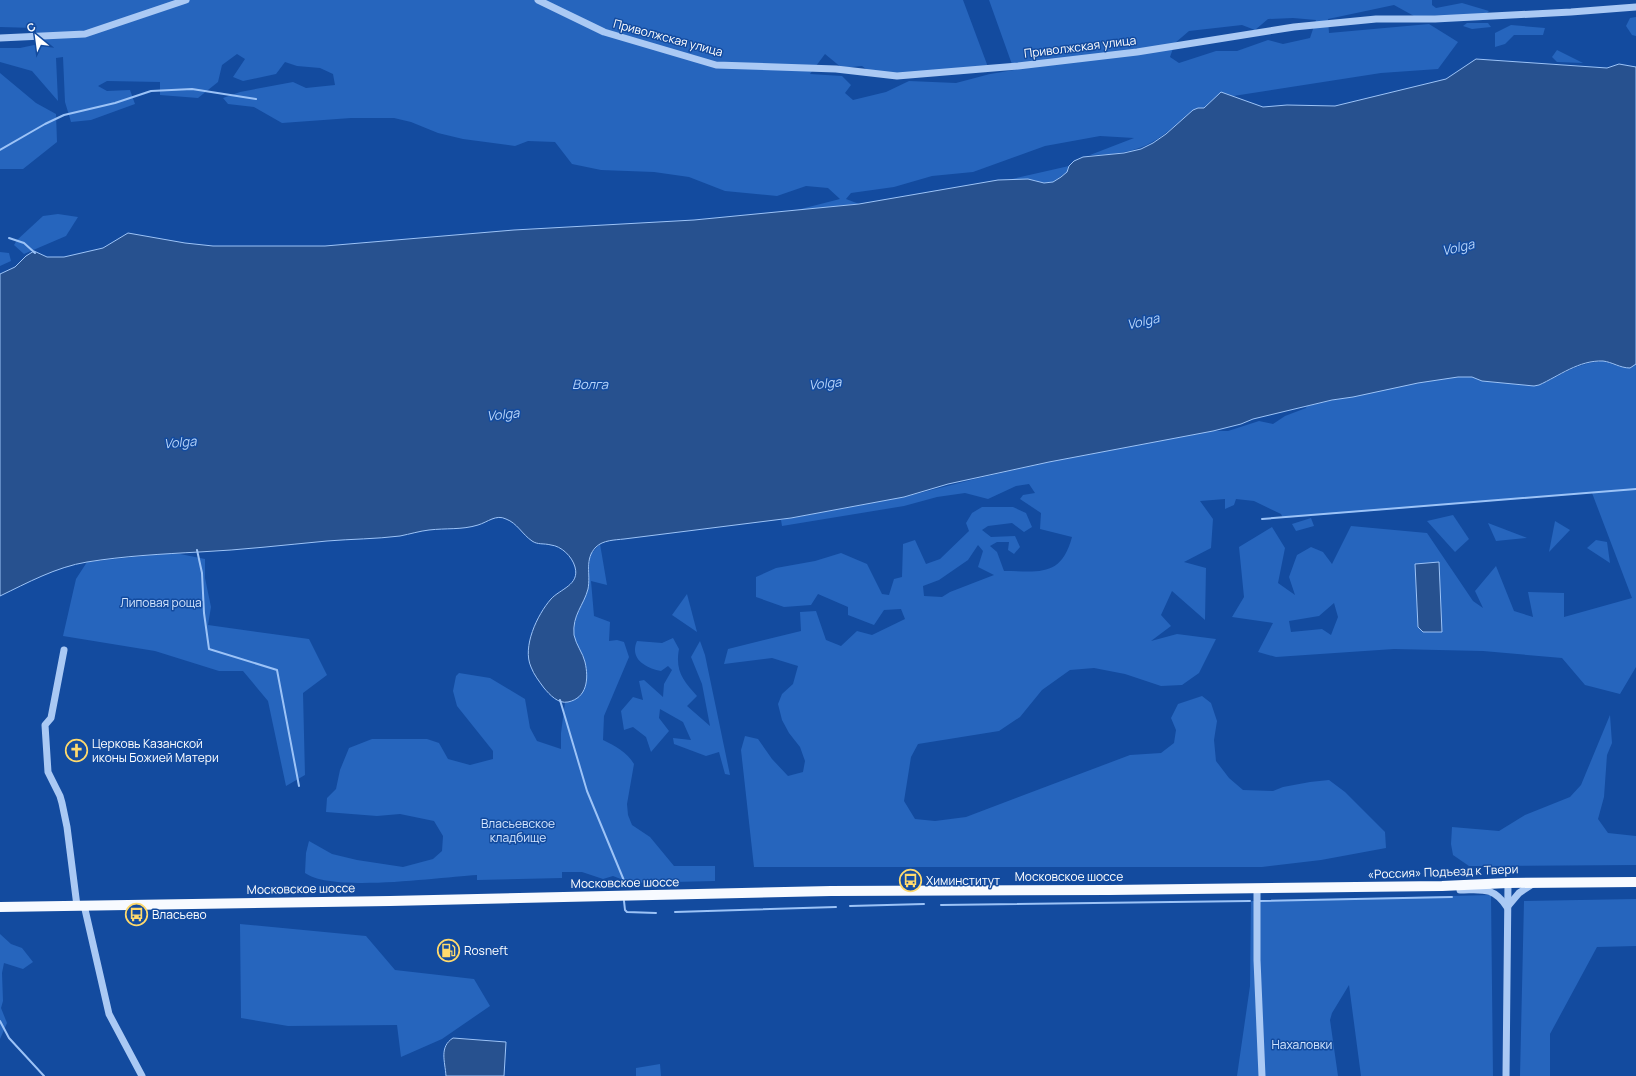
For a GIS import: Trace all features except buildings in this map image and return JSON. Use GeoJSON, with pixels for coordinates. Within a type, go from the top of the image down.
{"type":"FeatureCollection","features":[{"type":"Feature","properties":{"kind":"main road","name":"«Россия» Подъезд к Твери"},"geometry":{"type":"LineString","coordinates":[[1254,888],[1442,886],[1508,882],[1636,882]]}},
{"type":"Feature","properties":{"kind":"main road","name":"Московское шоссе"},"geometry":{"type":"LineString","coordinates":[[0,908],[80,905],[390,901],[831,891],[1254,888]]}},
{"type":"Feature","properties":{"kind":"street"},"geometry":{"type":"LineString","coordinates":[[0,38],[85,34],[186,0]]}},
{"type":"Feature","properties":{"kind":"street","name":"Приволжская улица"},"geometry":{"type":"LineString","coordinates":[[538,0],[604,32],[716,65],[836,69],[897,76],[1018,66],[1137,52],[1294,27],[1376,19],[1435,19],[1636,7]]}},
{"type":"Feature","properties":{"kind":"street"},"geometry":{"type":"LineString","coordinates":[[64,650],[51,718],[46,725],[48,772],[60,796],[64,811],[80,905],[109,1014],[142,1076]]}},
{"type":"Feature","properties":{"kind":"street"},"geometry":{"type":"LineString","coordinates":[[1506,1076],[1508,882]]}},
{"type":"Feature","properties":{"kind":"street"},"geometry":{"type":"LineString","coordinates":[[1507,907],[1519,893],[1534,882]]}},
{"type":"Feature","properties":{"kind":"street"},"geometry":{"type":"LineString","coordinates":[[1442,886],[1457,890],[1493,892],[1500,896],[1507,907]]}},
{"type":"Feature","properties":{"kind":"street"},"geometry":{"type":"LineString","coordinates":[[1254,888],[1262,1076]]}},
{"type":"Feature","properties":{"kind":"green space"},"geometry":{"type":"Polygon","coordinates":[[[0,0],[963,0],[988,67],[903,74],[869,71],[862,66],[842,68],[825,54],[810,74],[842,76],[851,85],[845,93],[853,100],[886,92],[909,81],[956,83],[990,74],[1014,70],[989,0],[1432,0],[1432,5],[1436,8],[1462,3],[1489,11],[1485,15],[1414,16],[1394,5],[1328,19],[1329,33],[1429,24],[1458,42],[1438,69],[1381,73],[1214,99],[1204,108],[1193,110],[1157,139],[1147,145],[1135,149],[1108,154],[1090,155],[1134,138],[1100,136],[1045,146],[973,172],[932,176],[894,187],[851,193],[846,199],[859,204],[797,210],[840,199],[828,188],[806,186],[777,196],[725,191],[689,177],[654,172],[601,170],[572,164],[555,142],[528,141],[515,146],[463,139],[438,133],[411,122],[394,118],[351,118],[282,123],[254,107],[228,104],[223,98],[240,92],[293,82],[306,88],[335,85],[333,74],[320,68],[297,66],[285,62],[276,74],[243,81],[233,77],[245,59],[237,54],[222,65],[218,82],[198,98],[160,95],[160,82],[107,81],[98,86],[107,91],[130,90],[135,104],[91,120],[71,122],[65,102],[63,57],[56,58],[58,101],[32,71],[0,62],[0,48],[20,48],[39,44],[35,28],[0,27],[0,0]],[[1293,18],[1268,19],[1255,30],[1242,25],[1189,31],[1175,43],[1170,57],[1179,63],[1216,51],[1237,51],[1268,40],[1283,44],[1310,38],[1316,20],[1293,18]]]}},
{"type":"Feature","properties":{"kind":"green space"},"geometry":{"type":"Polygon","coordinates":[[[1636,17],[1636,36],[1632,35],[1626,26],[1630,18],[1636,17]]]}},
{"type":"Feature","properties":{"kind":"green space"},"geometry":{"type":"Polygon","coordinates":[[[1467,23],[1488,23],[1491,27],[1472,29],[1463,26],[1467,23]]]}},
{"type":"Feature","properties":{"kind":"green space"},"geometry":{"type":"Polygon","coordinates":[[[1511,25],[1545,28],[1543,35],[1514,35],[1505,44],[1495,47],[1495,33],[1511,25]]]}},
{"type":"Feature","properties":{"kind":"green space"},"geometry":{"type":"Polygon","coordinates":[[[1557,50],[1583,63],[1557,62],[1552,57],[1557,50]]]}},
{"type":"Feature","properties":{"kind":"green space"},"geometry":{"type":"Polygon","coordinates":[[[0,73],[36,103],[56,114],[57,142],[23,169],[0,169],[0,73]]]}},
{"type":"Feature","properties":{"kind":"green space"},"geometry":{"type":"Polygon","coordinates":[[[1069,166],[1067,172],[1053,182],[1044,183],[1034,180],[1012,179],[1069,166]]]}},
{"type":"Feature","properties":{"kind":"green space"},"geometry":{"type":"Polygon","coordinates":[[[58,214],[78,217],[66,236],[24,254],[14,245],[17,240],[43,216],[58,214]]]}},
{"type":"Feature","properties":{"kind":"green space"},"geometry":{"type":"Polygon","coordinates":[[[0,252],[9,253],[11,261],[0,266],[0,252]]]}},
{"type":"Feature","properties":{"kind":"green space"},"geometry":{"type":"Polygon","coordinates":[[[1603,361],[1620,367],[1628,367],[1636,364],[1636,667],[1620,694],[1585,685],[1562,658],[1483,651],[1394,649],[1276,657],[1258,652],[1273,623],[1232,617],[1244,597],[1239,547],[1272,527],[1285,548],[1278,583],[1295,595],[1289,577],[1297,555],[1311,547],[1323,552],[1332,564],[1351,526],[1427,533],[1473,601],[1483,608],[1475,591],[1496,566],[1514,611],[1533,617],[1528,592],[1564,593],[1564,617],[1632,598],[1592,493],[1283,518],[1281,514],[1254,501],[1236,499],[1234,505],[1225,509],[1225,499],[1200,501],[1213,519],[1211,548],[1184,562],[1206,568],[1205,620],[1172,591],[1161,615],[1171,626],[1151,641],[1177,634],[1216,639],[1199,673],[1182,685],[1161,686],[1125,674],[1094,668],[1070,670],[1042,690],[1020,717],[999,731],[918,744],[911,757],[904,801],[915,819],[935,821],[966,817],[1130,755],[1161,753],[1174,743],[1176,730],[1171,718],[1178,704],[1202,696],[1211,703],[1217,721],[1214,740],[1216,761],[1229,778],[1243,790],[1273,791],[1283,787],[1329,780],[1345,792],[1385,832],[1386,848],[1321,860],[1262,867],[754,867],[741,750],[745,736],[758,739],[772,759],[788,776],[803,772],[805,761],[800,747],[789,733],[782,720],[778,704],[782,694],[793,684],[798,666],[772,658],[724,664],[728,649],[801,631],[800,612],[816,611],[826,640],[841,646],[857,631],[872,635],[905,619],[901,609],[884,610],[874,625],[848,615],[848,607],[818,594],[811,605],[784,607],[756,597],[756,577],[776,568],[815,561],[841,553],[867,564],[882,594],[889,595],[894,579],[902,577],[903,544],[915,540],[926,564],[940,559],[969,531],[966,523],[972,513],[982,507],[1013,507],[1026,513],[1032,527],[1024,532],[1012,523],[988,526],[982,530],[991,537],[1015,536],[1020,547],[1014,554],[1008,550],[1009,542],[997,542],[990,546],[997,552],[1004,571],[1038,571],[1055,566],[1062,560],[1072,537],[1040,529],[1041,513],[1020,499],[1023,495],[1035,493],[1029,484],[1016,486],[988,499],[965,493],[937,497],[904,506],[782,526],[781,520],[904,497],[1049,462],[1213,431],[1228,431],[1259,421],[1273,424],[1285,416],[1306,408],[1307,406],[1392,387],[1458,377],[1472,377],[1482,381],[1534,386],[1577,367],[1603,361]],[[978,545],[968,560],[939,580],[923,586],[924,596],[942,597],[950,592],[994,575],[978,567],[983,551],[978,545]],[[1334,603],[1319,616],[1289,621],[1291,632],[1322,629],[1331,635],[1338,617],[1334,603]]]}},
{"type":"Feature","properties":{"kind":"green space"},"geometry":{"type":"Polygon","coordinates":[[[1453,515],[1469,539],[1455,552],[1427,521],[1453,515]]]}},
{"type":"Feature","properties":{"kind":"green space"},"geometry":{"type":"Polygon","coordinates":[[[1311,518],[1314,526],[1296,531],[1292,524],[1311,518]]]}},
{"type":"Feature","properties":{"kind":"green space"},"geometry":{"type":"Polygon","coordinates":[[[1555,521],[1570,530],[1549,552],[1555,521]]]}},
{"type":"Feature","properties":{"kind":"green space"},"geometry":{"type":"Polygon","coordinates":[[[1488,523],[1527,538],[1496,541],[1488,523]]]}},
{"type":"Feature","properties":{"kind":"green space"},"geometry":{"type":"Polygon","coordinates":[[[1596,540],[1607,542],[1610,563],[1587,548],[1596,540]]]}},
{"type":"Feature","properties":{"kind":"green space","name":"Власьевское кладбище"},"geometry":{"type":"Polygon","coordinates":[[[600,544],[607,585],[591,581],[594,616],[610,622],[609,641],[617,640],[624,642],[629,657],[604,716],[603,740],[624,753],[634,764],[627,804],[628,815],[632,825],[650,837],[674,866],[715,866],[715,881],[631,883],[613,876],[603,879],[582,872],[562,872],[562,878],[477,880],[477,875],[414,881],[362,883],[338,882],[319,879],[305,873],[306,853],[309,841],[332,854],[357,860],[403,867],[433,859],[442,851],[443,836],[434,821],[400,814],[377,816],[326,812],[327,798],[336,789],[340,770],[349,748],[372,739],[427,739],[439,743],[448,759],[470,765],[493,759],[493,751],[457,706],[453,691],[456,676],[459,673],[490,678],[525,699],[530,728],[537,741],[561,749],[561,733],[565,702],[571,701],[585,662],[574,637],[574,627],[589,580],[590,555],[600,544]]]}},
{"type":"Feature","properties":{"kind":"green space","name":"Липовая роща"},"geometry":{"type":"Polygon","coordinates":[[[161,554],[180,554],[205,559],[205,578],[211,607],[208,625],[309,639],[327,675],[303,693],[305,775],[286,786],[268,701],[243,671],[219,671],[155,651],[63,636],[76,579],[87,562],[161,554]]]}},
{"type":"Feature","properties":{"kind":"green space"},"geometry":{"type":"Polygon","coordinates":[[[687,594],[697,632],[672,615],[687,594]]]}},
{"type":"Feature","properties":{"kind":"green space"},"geometry":{"type":"Polygon","coordinates":[[[673,638],[679,649],[678,663],[681,675],[697,696],[687,706],[710,726],[702,684],[691,657],[700,641],[705,655],[730,775],[725,774],[719,752],[706,756],[674,744],[673,738],[691,740],[683,722],[660,709],[659,718],[669,731],[651,752],[646,737],[633,727],[624,730],[621,711],[633,697],[643,700],[639,681],[644,680],[663,697],[664,684],[672,670],[668,666],[661,671],[655,670],[640,662],[635,653],[637,641],[662,643],[673,638]]]}},
{"type":"Feature","properties":{"kind":"green space"},"geometry":{"type":"Polygon","coordinates":[[[1610,715],[1612,743],[1607,755],[1604,797],[1598,819],[1608,833],[1636,836],[1636,865],[1469,866],[1453,855],[1451,844],[1452,827],[1499,831],[1525,815],[1570,797],[1581,785],[1610,715]]]}},
{"type":"Feature","properties":{"kind":"green space","name":"Нахаловки"},"geometry":{"type":"Polygon","coordinates":[[[1491,895],[1493,1076],[1361,1076],[1349,985],[1332,1013],[1330,1020],[1338,1076],[1237,1076],[1250,986],[1251,901],[1491,895]]]}},
{"type":"Feature","properties":{"kind":"green space"},"geometry":{"type":"Polygon","coordinates":[[[1636,899],[1636,946],[1597,947],[1550,1034],[1550,1076],[1520,1076],[1524,901],[1636,899]]]}},
{"type":"Feature","properties":{"kind":"green space"},"geometry":{"type":"Polygon","coordinates":[[[240,924],[366,936],[395,970],[474,979],[490,1006],[442,1039],[401,1057],[397,1025],[288,1026],[241,1018],[240,924]]]}},
{"type":"Feature","properties":{"kind":"green space"},"geometry":{"type":"Polygon","coordinates":[[[0,934],[11,944],[22,948],[33,962],[23,969],[4,963],[2,973],[3,1001],[1,1008],[7,1023],[0,1039],[0,934]]]}},
{"type":"Feature","properties":{"kind":"green space"},"geometry":{"type":"Polygon","coordinates":[[[660,1064],[661,1076],[636,1076],[636,1068],[660,1064]]]}},
{"type":"Feature","properties":{"kind":"water","name":"Волга"},"geometry":{"type":"Polygon","coordinates":[[[1476,59],[1607,68],[1619,64],[1636,67],[1636,364],[1630,368],[1603,361],[1594,361],[1577,366],[1539,385],[1534,386],[1482,381],[1472,377],[1458,377],[1418,383],[1332,400],[1253,419],[1241,424],[1213,431],[1049,462],[948,484],[904,497],[791,518],[606,542],[596,547],[590,557],[588,589],[576,616],[574,628],[575,639],[585,662],[587,675],[585,687],[579,696],[568,702],[561,702],[544,688],[531,667],[528,650],[536,622],[546,606],[555,595],[568,586],[575,578],[576,573],[574,563],[569,555],[559,547],[534,542],[513,523],[499,517],[472,527],[429,530],[391,537],[115,558],[87,562],[75,564],[53,572],[0,596],[0,274],[15,267],[26,256],[34,251],[47,257],[64,257],[103,248],[128,233],[185,243],[213,246],[325,246],[514,230],[694,220],[859,204],[998,180],[1028,179],[1044,183],[1053,182],[1067,172],[1069,166],[1074,161],[1083,157],[1124,153],[1141,149],[1153,143],[1166,134],[1193,110],[1204,108],[1221,92],[1263,107],[1287,105],[1335,106],[1446,79],[1476,59]]]}},
{"type":"Feature","properties":{"kind":"water"},"geometry":{"type":"Polygon","coordinates":[[[1439,562],[1442,632],[1423,632],[1418,627],[1415,564],[1439,562]]]}},
{"type":"Feature","properties":{"kind":"water"},"geometry":{"type":"Polygon","coordinates":[[[453,1038],[506,1042],[504,1076],[446,1076],[444,1050],[453,1038]]]}},
{"type":"Feature","properties":{"kind":"waterway"},"geometry":{"type":"LineString","coordinates":[[0,150],[45,124],[64,115],[115,103],[151,91],[192,89],[256,99]]}},
{"type":"Feature","properties":{"kind":"waterway"},"geometry":{"type":"LineString","coordinates":[[9,238],[24,243],[35,253]]}},
{"type":"Feature","properties":{"kind":"waterway"},"geometry":{"type":"LineString","coordinates":[[1262,519],[1636,489]]}},
{"type":"Feature","properties":{"kind":"waterway"},"geometry":{"type":"LineString","coordinates":[[197,550],[202,573],[204,613],[209,649],[277,670],[299,786]]}},
{"type":"Feature","properties":{"kind":"waterway"},"geometry":{"type":"LineString","coordinates":[[560,700],[587,791],[625,883]]}},
{"type":"Feature","properties":{"kind":"waterway"},"geometry":{"type":"LineString","coordinates":[[1260,901],[1452,897]]}},
{"type":"Feature","properties":{"kind":"waterway"},"geometry":{"type":"LineString","coordinates":[[624,901],[625,910],[627,912],[656,913]]}},
{"type":"Feature","properties":{"kind":"waterway"},"geometry":{"type":"LineString","coordinates":[[941,905],[1250,901]]}},
{"type":"Feature","properties":{"kind":"waterway"},"geometry":{"type":"LineString","coordinates":[[850,906],[924,904]]}},
{"type":"Feature","properties":{"kind":"waterway"},"geometry":{"type":"LineString","coordinates":[[675,912],[836,907]]}},
{"type":"Feature","properties":{"kind":"waterway"},"geometry":{"type":"LineString","coordinates":[[0,1021],[9,1038],[44,1076]]}},
{"type":"Feature","properties":{"kind":"place","name":"Церковь Казанской иконы Божией Матери"},"geometry":{"type":"Point","coordinates":[77,751]}},
{"type":"Feature","properties":{"kind":"place","name":"Химинститут"},"geometry":{"type":"Point","coordinates":[910,881]}},
{"type":"Feature","properties":{"kind":"place","name":"Власьево"},"geometry":{"type":"Point","coordinates":[137,915]}},
{"type":"Feature","properties":{"kind":"place","name":"Rosneft"},"geometry":{"type":"Point","coordinates":[448,951]}},
{"type":"Feature","properties":{"kind":"water label","name":"Volga"},"geometry":{"type":"Point","coordinates":[1458,247]}},
{"type":"Feature","properties":{"kind":"water label","name":"Volga"},"geometry":{"type":"Point","coordinates":[1143,321]}},
{"type":"Feature","properties":{"kind":"water label","name":"Volga"},"geometry":{"type":"Point","coordinates":[825,383]}},
{"type":"Feature","properties":{"kind":"water label","name":"Volga"},"geometry":{"type":"Point","coordinates":[503,414]}},
{"type":"Feature","properties":{"kind":"water label","name":"Volga"},"geometry":{"type":"Point","coordinates":[180,442]}}]}
